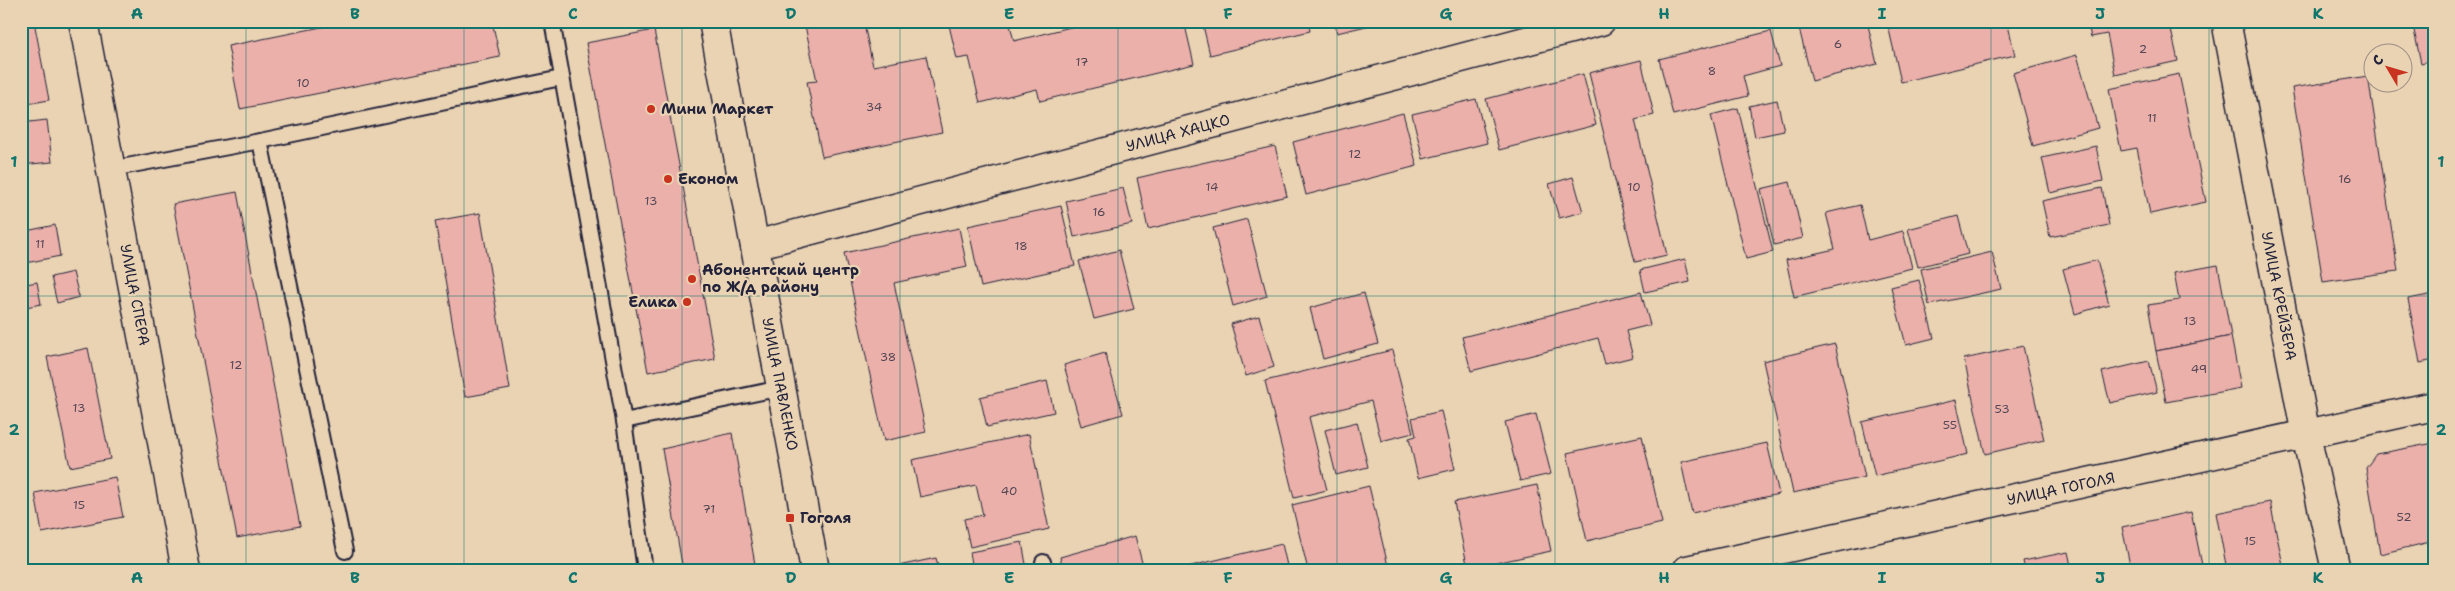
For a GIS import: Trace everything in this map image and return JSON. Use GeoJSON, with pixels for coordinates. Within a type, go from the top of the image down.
{"type":"FeatureCollection","features":[{"type":"Feature","properties":{"kind":"street","name":"УЛИЦА СПЕРА"},"geometry":{"type":"LineString","coordinates":[[83,21],[186,570]]}},
{"type":"Feature","properties":{"kind":"street","name":"УЛИЦА ПАВЛЕНКО"},"geometry":{"type":"LineString","coordinates":[[713,21],[815,570]]}},
{"type":"Feature","properties":{"kind":"street","name":"УЛИЦА ХАЦКО"},"geometry":{"type":"LineString","coordinates":[[755,245],[1602,21]]}},
{"type":"Feature","properties":{"kind":"street","name":"УЛИЦА КРЕЙЗЕРА"},"geometry":{"type":"LineString","coordinates":[[2226,21],[2306,435],[2336,570]]}},
{"type":"Feature","properties":{"kind":"street","name":"УЛИЦА ГОГОЛЯ"},"geometry":{"type":"LineString","coordinates":[[1688,570],[2434,406]]}},
{"type":"Feature","properties":{"kind":"lane"},"geometry":{"type":"LineString","coordinates":[[552,21],[624,421],[645,570]]}},
{"type":"Feature","properties":{"kind":"lane"},"geometry":{"type":"LineString","coordinates":[[111,169],[260,141],[561,78]]}},
{"type":"Feature","properties":{"kind":"lane"},"geometry":{"type":"LineString","coordinates":[[260,141],[345,551]]}},
{"type":"Feature","properties":{"kind":"lane"},"geometry":{"type":"LineString","coordinates":[[624,421],[781,388]]}},
{"type":"Feature","properties":{"kind":"building"},"geometry":{"type":"Polygon","coordinates":[[[21,21],[34,21],[49,100],[21,105],[21,21]]]}},
{"type":"Feature","properties":{"kind":"building"},"geometry":{"type":"Polygon","coordinates":[[[351,21],[492,21],[500,57],[240,109],[228,46],[351,21]]]}},
{"type":"Feature","properties":{"kind":"building"},"geometry":{"type":"Polygon","coordinates":[[[804,21],[902,21],[865,29],[873,66],[926,56],[942,132],[822,157],[807,82],[817,81],[804,21]]]}},
{"type":"Feature","properties":{"kind":"building"},"geometry":{"type":"Polygon","coordinates":[[[948,21],[1009,21],[1014,41],[1095,21],[1184,21],[1194,64],[1040,101],[1037,89],[980,103],[969,57],[957,59],[948,21]]]}},
{"type":"Feature","properties":{"kind":"building"},"geometry":{"type":"Polygon","coordinates":[[[1202,21],[1308,21],[1310,31],[1210,55],[1202,21]]]}},
{"type":"Feature","properties":{"kind":"building"},"geometry":{"type":"Polygon","coordinates":[[[1334,21],[1387,21],[1337,33],[1334,21]]]}},
{"type":"Feature","properties":{"kind":"building"},"geometry":{"type":"Polygon","coordinates":[[[1807,21],[1867,21],[1877,64],[1812,81],[1798,24],[1807,21]]]}},
{"type":"Feature","properties":{"kind":"building"},"geometry":{"type":"Polygon","coordinates":[[[1887,21],[2007,21],[2015,55],[1901,82],[1887,21]]]}},
{"type":"Feature","properties":{"kind":"building"},"geometry":{"type":"Polygon","coordinates":[[[2087,21],[2169,21],[2178,61],[2115,75],[2107,34],[2091,37],[2087,21]]]}},
{"type":"Feature","properties":{"kind":"building"},"geometry":{"type":"Polygon","coordinates":[[[2412,21],[2434,21],[2434,60],[2421,63],[2412,21]]]}},
{"type":"Feature","properties":{"kind":"building"},"geometry":{"type":"Polygon","coordinates":[[[654,30],[715,359],[648,372],[586,43],[654,30]]]}},
{"type":"Feature","properties":{"kind":"building"},"geometry":{"type":"Polygon","coordinates":[[[1771,31],[1780,66],[1743,76],[1748,96],[1673,115],[1659,59],[1771,31]]]}},
{"type":"Feature","properties":{"kind":"building"},"geometry":{"type":"Polygon","coordinates":[[[2077,55],[2098,128],[2033,146],[2013,73],[2077,55]]]}},
{"type":"Feature","properties":{"kind":"building"},"geometry":{"type":"Polygon","coordinates":[[[1641,60],[1654,115],[1635,120],[1667,255],[1635,262],[1589,73],[1641,60]]]}},
{"type":"Feature","properties":{"kind":"building"},"geometry":{"type":"Polygon","coordinates":[[[1583,74],[1596,125],[1499,150],[1486,99],[1583,74]]]}},
{"type":"Feature","properties":{"kind":"building"},"geometry":{"type":"Polygon","coordinates":[[[2179,74],[2206,202],[2150,214],[2137,148],[2121,151],[2109,89],[2179,74]]]}},
{"type":"Feature","properties":{"kind":"building"},"geometry":{"type":"Polygon","coordinates":[[[2362,77],[2362,92],[2370,92],[2398,271],[2323,282],[2292,88],[2362,77]]]}},
{"type":"Feature","properties":{"kind":"building"},"geometry":{"type":"Polygon","coordinates":[[[1476,99],[1487,143],[1423,159],[1412,114],[1476,99]]]}},
{"type":"Feature","properties":{"kind":"building"},"geometry":{"type":"Polygon","coordinates":[[[1777,100],[1784,131],[1755,137],[1749,106],[1777,100]]]}},
{"type":"Feature","properties":{"kind":"building"},"geometry":{"type":"Polygon","coordinates":[[[1738,108],[1773,252],[1746,259],[1711,115],[1738,108]]]}},
{"type":"Feature","properties":{"kind":"building"},"geometry":{"type":"Polygon","coordinates":[[[1403,113],[1417,166],[1306,195],[1293,142],[1403,113]]]}},
{"type":"Feature","properties":{"kind":"building"},"geometry":{"type":"Polygon","coordinates":[[[47,120],[52,162],[21,165],[21,123],[47,120]]]}},
{"type":"Feature","properties":{"kind":"building"},"geometry":{"type":"Polygon","coordinates":[[[1275,146],[1287,196],[1148,229],[1137,178],[1275,146]]]}},
{"type":"Feature","properties":{"kind":"building"},"geometry":{"type":"Polygon","coordinates":[[[2096,146],[2103,181],[2050,193],[2042,158],[2096,146]]]}},
{"type":"Feature","properties":{"kind":"building"},"geometry":{"type":"Polygon","coordinates":[[[1573,177],[1583,212],[1559,218],[1549,184],[1573,177]]]}},
{"type":"Feature","properties":{"kind":"building"},"geometry":{"type":"Polygon","coordinates":[[[1790,182],[1803,238],[1774,245],[1761,189],[1790,182]]]}},
{"type":"Feature","properties":{"kind":"building"},"geometry":{"type":"Polygon","coordinates":[[[1123,188],[1132,224],[1074,237],[1066,201],[1123,188]]]}},
{"type":"Feature","properties":{"kind":"building"},"geometry":{"type":"Polygon","coordinates":[[[2102,188],[2109,225],[2050,237],[2042,201],[2102,188]]]}},
{"type":"Feature","properties":{"kind":"building"},"geometry":{"type":"Polygon","coordinates":[[[237,192],[300,526],[237,538],[173,204],[237,192]]]}},
{"type":"Feature","properties":{"kind":"building"},"geometry":{"type":"Polygon","coordinates":[[[1860,205],[1868,240],[1903,231],[1912,268],[1794,297],[1786,260],[1835,249],[1826,213],[1860,205]]]}},
{"type":"Feature","properties":{"kind":"building"},"geometry":{"type":"Polygon","coordinates":[[[1061,206],[1075,266],[981,287],[968,226],[1061,206]]]}},
{"type":"Feature","properties":{"kind":"building"},"geometry":{"type":"Polygon","coordinates":[[[480,213],[510,389],[465,397],[435,221],[480,213]]]}},
{"type":"Feature","properties":{"kind":"building"},"geometry":{"type":"Polygon","coordinates":[[[1958,216],[1968,254],[1918,267],[1908,229],[1958,216]]]}},
{"type":"Feature","properties":{"kind":"building"},"geometry":{"type":"Polygon","coordinates":[[[1247,219],[1267,296],[1233,306],[1213,228],[1247,219]]]}},
{"type":"Feature","properties":{"kind":"building"},"geometry":{"type":"Polygon","coordinates":[[[55,225],[60,256],[21,264],[21,232],[55,225]]]}},
{"type":"Feature","properties":{"kind":"building"},"geometry":{"type":"Polygon","coordinates":[[[959,228],[967,267],[894,283],[926,432],[884,441],[844,253],[959,228]]]}},
{"type":"Feature","properties":{"kind":"building"},"geometry":{"type":"Polygon","coordinates":[[[1119,250],[1134,309],[1094,319],[1079,261],[1119,250]]]}},
{"type":"Feature","properties":{"kind":"building"},"geometry":{"type":"Polygon","coordinates":[[[1992,252],[2001,289],[1929,305],[1921,269],[1992,252]]]}},
{"type":"Feature","properties":{"kind":"building"},"geometry":{"type":"Polygon","coordinates":[[[1685,259],[1690,282],[1645,292],[1640,270],[1685,259]]]}},
{"type":"Feature","properties":{"kind":"building"},"geometry":{"type":"Polygon","coordinates":[[[2097,260],[2109,304],[2075,314],[2063,269],[2097,260]]]}},
{"type":"Feature","properties":{"kind":"building"},"geometry":{"type":"Polygon","coordinates":[[[2218,265],[2231,336],[2156,351],[2148,305],[2179,300],[2174,273],[2218,265]]]}},
{"type":"Feature","properties":{"kind":"building"},"geometry":{"type":"Polygon","coordinates":[[[73,272],[79,297],[57,303],[51,277],[73,272]]]}},
{"type":"Feature","properties":{"kind":"building"},"geometry":{"type":"Polygon","coordinates":[[[1919,280],[1934,338],[1906,345],[1891,287],[1919,280]]]}},
{"type":"Feature","properties":{"kind":"building"},"geometry":{"type":"Polygon","coordinates":[[[37,282],[41,304],[21,308],[21,285],[37,282]]]}},
{"type":"Feature","properties":{"kind":"building"},"geometry":{"type":"Polygon","coordinates":[[[1641,292],[1650,325],[1626,331],[1633,357],[1605,364],[1598,338],[1471,371],[1462,337],[1641,292]]]}},
{"type":"Feature","properties":{"kind":"building"},"geometry":{"type":"Polygon","coordinates":[[[1364,293],[1378,344],[1323,359],[1310,308],[1364,293]]]}},
{"type":"Feature","properties":{"kind":"building"},"geometry":{"type":"Polygon","coordinates":[[[2434,294],[2434,360],[2420,363],[2408,299],[2434,294]]]}},
{"type":"Feature","properties":{"kind":"building"},"geometry":{"type":"Polygon","coordinates":[[[1259,316],[1274,367],[1246,376],[1231,324],[1259,316]]]}},
{"type":"Feature","properties":{"kind":"building"},"geometry":{"type":"Polygon","coordinates":[[[2231,336],[2241,388],[2166,402],[2156,351],[2231,336]]]}},
{"type":"Feature","properties":{"kind":"building"},"geometry":{"type":"Polygon","coordinates":[[[1835,344],[1865,477],[1793,493],[1763,361],[1835,344]]]}},
{"type":"Feature","properties":{"kind":"building"},"geometry":{"type":"Polygon","coordinates":[[[2023,346],[2044,440],[1985,454],[1964,359],[2023,346]]]}},
{"type":"Feature","properties":{"kind":"building"},"geometry":{"type":"Polygon","coordinates":[[[88,348],[110,459],[70,467],[47,357],[88,348]]]}},
{"type":"Feature","properties":{"kind":"building"},"geometry":{"type":"Polygon","coordinates":[[[1392,350],[1413,433],[1381,441],[1371,401],[1309,417],[1327,490],[1294,498],[1265,381],[1392,350]]]}},
{"type":"Feature","properties":{"kind":"building"},"geometry":{"type":"Polygon","coordinates":[[[1105,353],[1123,414],[1081,426],[1064,365],[1105,353]]]}},
{"type":"Feature","properties":{"kind":"building"},"geometry":{"type":"Polygon","coordinates":[[[2149,361],[2157,392],[2110,403],[2102,372],[2149,361]]]}},
{"type":"Feature","properties":{"kind":"building"},"geometry":{"type":"Polygon","coordinates":[[[1047,381],[1054,412],[987,427],[980,397],[1047,381]]]}},
{"type":"Feature","properties":{"kind":"building"},"geometry":{"type":"Polygon","coordinates":[[[1956,400],[1968,454],[1875,476],[1862,422],[1956,400]]]}},
{"type":"Feature","properties":{"kind":"building"},"geometry":{"type":"Polygon","coordinates":[[[1441,411],[1455,469],[1418,478],[1409,438],[1416,436],[1412,418],[1441,411]]]}},
{"type":"Feature","properties":{"kind":"building"},"geometry":{"type":"Polygon","coordinates":[[[1536,414],[1551,474],[1520,481],[1505,422],[1536,414]]]}},
{"type":"Feature","properties":{"kind":"building"},"geometry":{"type":"Polygon","coordinates":[[[1357,422],[1368,467],[1336,475],[1325,430],[1357,422]]]}},
{"type":"Feature","properties":{"kind":"building"},"geometry":{"type":"Polygon","coordinates":[[[732,433],[756,570],[683,570],[662,449],[732,433]]]}},
{"type":"Feature","properties":{"kind":"building"},"geometry":{"type":"Polygon","coordinates":[[[1029,434],[1049,529],[970,547],[964,519],[983,515],[976,485],[920,497],[912,460],[1029,434]]]}},
{"type":"Feature","properties":{"kind":"building"},"geometry":{"type":"Polygon","coordinates":[[[1642,436],[1662,523],[1587,541],[1567,453],[1642,436]]]}},
{"type":"Feature","properties":{"kind":"building"},"geometry":{"type":"Polygon","coordinates":[[[1767,443],[1779,494],[1692,513],[1681,462],[1767,443]]]}},
{"type":"Feature","properties":{"kind":"building"},"geometry":{"type":"Polygon","coordinates":[[[2434,443],[2434,483],[2432,483],[2434,541],[2380,554],[2366,468],[2376,454],[2434,443]]]}},
{"type":"Feature","properties":{"kind":"building"},"geometry":{"type":"Polygon","coordinates":[[[115,477],[123,517],[42,533],[35,493],[115,477]]]}},
{"type":"Feature","properties":{"kind":"building"},"geometry":{"type":"Polygon","coordinates":[[[1537,485],[1551,551],[1468,569],[1454,502],[1537,485]]]}},
{"type":"Feature","properties":{"kind":"building"},"geometry":{"type":"Polygon","coordinates":[[[1369,486],[1389,570],[1308,570],[1292,505],[1369,486]]]}},
{"type":"Feature","properties":{"kind":"building"},"geometry":{"type":"Polygon","coordinates":[[[2270,502],[2284,570],[2227,570],[2216,513],[2270,502]]]}},
{"type":"Feature","properties":{"kind":"building"},"geometry":{"type":"Polygon","coordinates":[[[2191,512],[2203,570],[2131,570],[2122,527],[2191,512]]]}},
{"type":"Feature","properties":{"kind":"building"},"geometry":{"type":"Polygon","coordinates":[[[1135,536],[1144,570],[1063,570],[1060,557],[1135,536]]]}},
{"type":"Feature","properties":{"kind":"building"},"geometry":{"type":"Polygon","coordinates":[[[1022,542],[1027,570],[973,570],[970,552],[1022,542]]]}},
{"type":"Feature","properties":{"kind":"building"},"geometry":{"type":"Polygon","coordinates":[[[1282,544],[1288,570],[1187,570],[1187,567],[1282,544]]]}},
{"type":"Feature","properties":{"kind":"building"},"geometry":{"type":"Polygon","coordinates":[[[2068,552],[2072,570],[2025,570],[2023,561],[2068,552]]]}},
{"type":"Feature","properties":{"kind":"building"},"geometry":{"type":"Polygon","coordinates":[[[936,558],[939,570],[884,570],[884,569],[936,558]]]}},
{"type":"Feature","properties":{"kind":"place","name":"Мини Маркет"},"geometry":{"type":"Point","coordinates":[651,109]}},
{"type":"Feature","properties":{"kind":"place","name":"Економ"},"geometry":{"type":"Point","coordinates":[668,179]}},
{"type":"Feature","properties":{"kind":"place","name":"Абонентский центр по Ж/д району"},"geometry":{"type":"Point","coordinates":[692,279]}},
{"type":"Feature","properties":{"kind":"place","name":"Елика"},"geometry":{"type":"Point","coordinates":[687,302]}},
{"type":"Feature","properties":{"kind":"place","name":"Гоголя"},"geometry":{"type":"Point","coordinates":[790,518]}}]}
